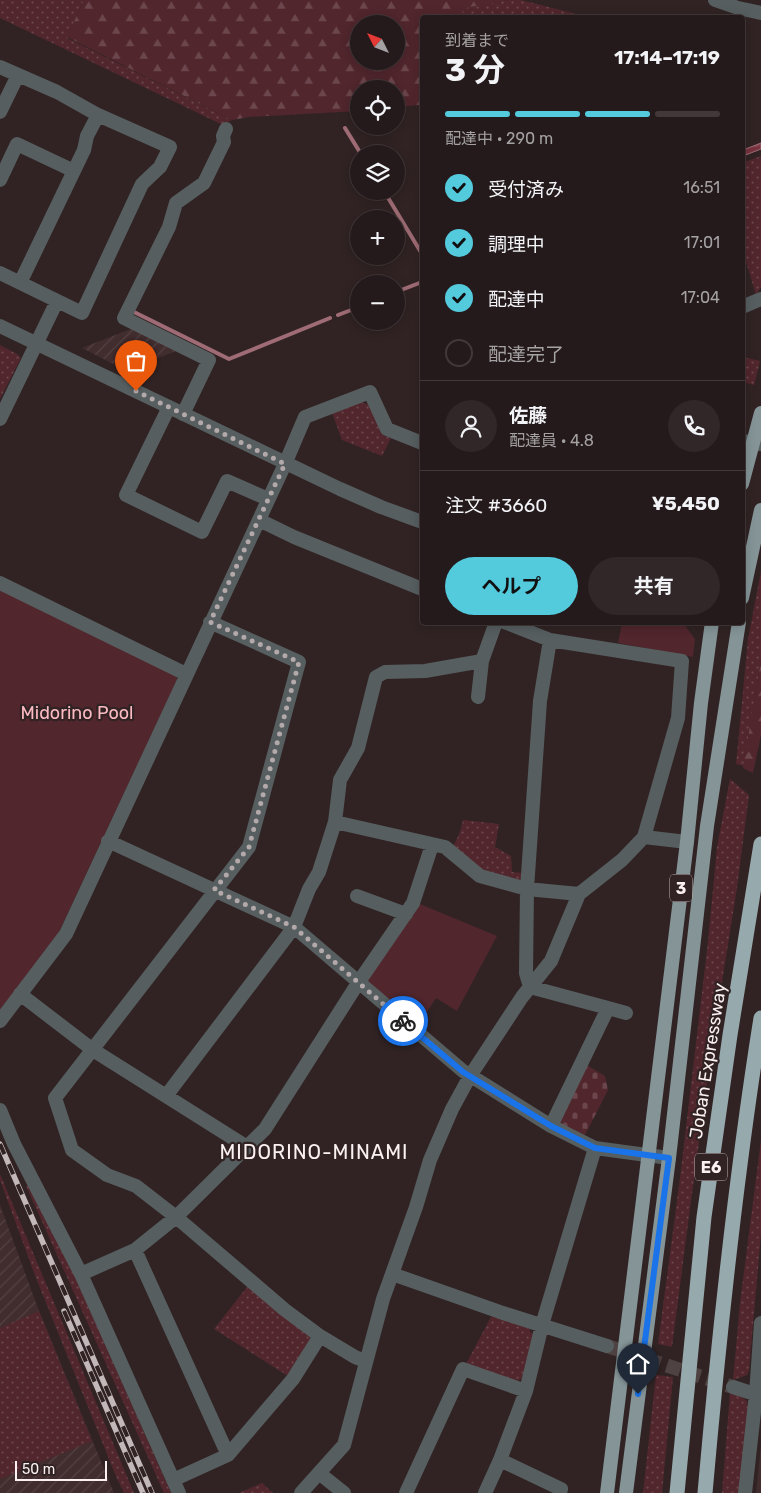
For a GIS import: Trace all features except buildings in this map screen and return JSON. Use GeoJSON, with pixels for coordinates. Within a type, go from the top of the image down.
{"type":"FeatureCollection","features":[{"type":"Feature","properties":{"kind":"highway","name":"Joban Expressway"},"geometry":{"type":"LineString","coordinates":[[677,1493],[704,1217],[730,1035],[761,844]]}},
{"type":"Feature","properties":{"kind":"highway","name":"E6"},"geometry":{"type":"LineString","coordinates":[[705,1493],[732,1226],[761,1018]]}},
{"type":"Feature","properties":{"kind":"main road"},"geometry":{"type":"LineString","coordinates":[[745,472],[761,413]]}},
{"type":"Feature","properties":{"kind":"main road"},"geometry":{"type":"LineString","coordinates":[[745,584],[761,510]]}},
{"type":"Feature","properties":{"kind":"main road","name":"3"},"geometry":{"type":"LineString","coordinates":[[607,1493],[687,842],[701,703],[712,625]]}},
{"type":"Feature","properties":{"kind":"main road","name":"3"},"geometry":{"type":"LineString","coordinates":[[626,1493],[669,1158],[707,826],[739,625]]}},
{"type":"Feature","properties":{"kind":"street"},"geometry":{"type":"LineString","coordinates":[[715,0],[761,13]]}},
{"type":"Feature","properties":{"kind":"street"},"geometry":{"type":"LineString","coordinates":[[0,67],[57,92],[98,115],[170,147],[160,167],[142,184],[82,313],[0,273]]}},
{"type":"Feature","properties":{"kind":"street"},"geometry":{"type":"LineString","coordinates":[[0,112],[18,75]]}},
{"type":"Feature","properties":{"kind":"street"},"geometry":{"type":"LineString","coordinates":[[20,283],[84,150],[87,136],[98,115]]}},
{"type":"Feature","properties":{"kind":"street"},"geometry":{"type":"LineString","coordinates":[[183,414],[209,360],[124,318],[169,227],[176,203],[204,184],[224,142],[223,136],[226,130]]}},
{"type":"Feature","properties":{"kind":"street"},"geometry":{"type":"LineString","coordinates":[[0,180],[18,144],[74,171]]}},
{"type":"Feature","properties":{"kind":"street"},"geometry":{"type":"LineString","coordinates":[[745,306],[761,299]]}},
{"type":"Feature","properties":{"kind":"street"},"geometry":{"type":"LineString","coordinates":[[0,419],[57,302]]}},
{"type":"Feature","properties":{"kind":"street"},"geometry":{"type":"LineString","coordinates":[[0,326],[285,464],[381,507],[420,521]]}},
{"type":"Feature","properties":{"kind":"street"},"geometry":{"type":"LineString","coordinates":[[0,1021],[66,934],[285,464],[305,417],[370,392],[387,429],[420,442]]}},
{"type":"Feature","properties":{"kind":"street"},"geometry":{"type":"LineString","coordinates":[[169,407],[126,496],[202,532],[227,481],[268,499]]}},
{"type":"Feature","properties":{"kind":"street"},"geometry":{"type":"LineString","coordinates":[[259,520],[294,537],[420,587]]}},
{"type":"Feature","properties":{"kind":"street"},"geometry":{"type":"LineString","coordinates":[[0,583],[186,674]]}},
{"type":"Feature","properties":{"kind":"street"},"geometry":{"type":"LineString","coordinates":[[210,622],[299,662],[249,847],[55,1098],[72,1150],[107,1175],[136,1186],[285,1310],[320,1336],[354,1357],[365,1361]]}},
{"type":"Feature","properties":{"kind":"street"},"geometry":{"type":"LineString","coordinates":[[478,696],[482,661],[495,625]]}},
{"type":"Feature","properties":{"kind":"street"},"geometry":{"type":"LineString","coordinates":[[301,1493],[344,1445],[383,1299],[437,1143],[470,1076],[522,997],[551,960],[579,894],[622,860],[644,837],[678,718],[682,661],[550,640],[512,625]]}},
{"type":"Feature","properties":{"kind":"street"},"geometry":{"type":"LineString","coordinates":[[530,987],[526,973],[527,889],[540,701],[550,640]]}},
{"type":"Feature","properties":{"kind":"street"},"geometry":{"type":"LineString","coordinates":[[166,1096],[294,927],[309,889],[319,872],[335,822],[340,780],[358,748],[376,676],[385,672],[425,671],[482,661]]}},
{"type":"Feature","properties":{"kind":"street"},"geometry":{"type":"LineString","coordinates":[[335,822],[446,848],[480,876],[527,889],[579,894]]}},
{"type":"Feature","properties":{"kind":"street"},"geometry":{"type":"LineString","coordinates":[[644,837],[687,842]]}},
{"type":"Feature","properties":{"kind":"street"},"geometry":{"type":"LineString","coordinates":[[108,841],[294,927],[470,1076],[551,1126],[595,1148],[669,1158]]}},
{"type":"Feature","properties":{"kind":"street"},"geometry":{"type":"LineString","coordinates":[[81,1274],[135,1250],[176,1218],[264,1129],[358,983],[413,903],[432,846]]}},
{"type":"Feature","properties":{"kind":"street"},"geometry":{"type":"LineString","coordinates":[[357,896],[406,914]]}},
{"type":"Feature","properties":{"kind":"street"},"geometry":{"type":"LineString","coordinates":[[530,987],[626,1013]]}},
{"type":"Feature","properties":{"kind":"street"},"geometry":{"type":"LineString","coordinates":[[20,994],[92,1050],[247,1147]]}},
{"type":"Feature","properties":{"kind":"street"},"geometry":{"type":"LineString","coordinates":[[551,1126],[608,1008]]}},
{"type":"Feature","properties":{"kind":"street"},"geometry":{"type":"LineString","coordinates":[[0,1110],[14,1144],[81,1274],[176,1487],[228,1455],[293,1379],[320,1336]]}},
{"type":"Feature","properties":{"kind":"street"},"geometry":{"type":"LineString","coordinates":[[485,1493],[500,1460],[526,1391],[542,1325],[595,1148]]}},
{"type":"Feature","properties":{"kind":"street"},"geometry":{"type":"LineString","coordinates":[[135,1250],[228,1455]]}},
{"type":"Feature","properties":{"kind":"street"},"geometry":{"type":"LineString","coordinates":[[392,1274],[503,1313],[608,1346]]}},
{"type":"Feature","properties":{"kind":"street"},"geometry":{"type":"LineString","coordinates":[[744,1493],[758,1394],[761,1323]]}},
{"type":"Feature","properties":{"kind":"street"},"geometry":{"type":"LineString","coordinates":[[406,1493],[463,1369],[526,1391]]}},
{"type":"Feature","properties":{"kind":"street"},"geometry":{"type":"LineString","coordinates":[[733,1387],[758,1394]]}},
{"type":"Feature","properties":{"kind":"street"},"geometry":{"type":"LineString","coordinates":[[500,1460],[561,1489],[560,1493]]}},
{"type":"Feature","properties":{"kind":"street"},"geometry":{"type":"LineString","coordinates":[[319,1473],[344,1493]]}},
{"type":"Feature","properties":{"kind":"shaded area"},"geometry":{"type":"Polygon","coordinates":[[[133,328],[178,350],[127,371],[82,348],[133,328]]]}},
{"type":"Feature","properties":{"kind":"shaded area"},"geometry":{"type":"Polygon","coordinates":[[[0,1205],[39,1311],[114,1493],[0,1493],[0,1205]]]}},
{"type":"Feature","properties":{"kind":"shaded area"},"geometry":{"type":"Polygon","coordinates":[[[761,1444],[761,1493],[756,1493],[761,1444]]]}},
{"type":"Feature","properties":{"kind":"green space"},"geometry":{"type":"Polygon","coordinates":[[[0,0],[84,0],[67,38],[232,120],[223,125],[0,18],[0,0]]]}},
{"type":"Feature","properties":{"kind":"green space"},"geometry":{"type":"Polygon","coordinates":[[[84,0],[509,0],[459,9],[465,15],[420,15],[420,106],[405,106],[405,80],[350,80],[350,111],[249,117],[232,120],[67,37],[84,0]]]}},
{"type":"Feature","properties":{"kind":"green space"},"geometry":{"type":"Polygon","coordinates":[[[509,0],[521,0],[580,15],[465,15],[458,9],[509,0]]]}},
{"type":"Feature","properties":{"kind":"green space"},"geometry":{"type":"Polygon","coordinates":[[[761,156],[761,287],[756,295],[745,259],[745,162],[761,156]]]}},
{"type":"Feature","properties":{"kind":"green space"},"geometry":{"type":"Polygon","coordinates":[[[0,345],[21,358],[0,399],[0,345]]]}},
{"type":"Feature","properties":{"kind":"green space"},"geometry":{"type":"Polygon","coordinates":[[[745,357],[760,361],[754,385],[745,383],[745,357]]]}},
{"type":"Feature","properties":{"kind":"green space"},"geometry":{"type":"Polygon","coordinates":[[[360,402],[371,405],[384,436],[391,438],[382,456],[342,440],[332,413],[360,402]]]}},
{"type":"Feature","properties":{"kind":"green space"},"geometry":{"type":"Polygon","coordinates":[[[761,571],[761,660],[744,766],[736,764],[748,639],[761,571]]]}},
{"type":"Feature","properties":{"kind":"green space","name":"Midorino Pool"},"geometry":{"type":"Polygon","coordinates":[[[0,590],[176,675],[177,680],[58,934],[0,1010],[0,590]]]}},
{"type":"Feature","properties":{"kind":"green space"},"geometry":{"type":"Polygon","coordinates":[[[622,625],[684,625],[695,639],[693,657],[618,643],[622,625]]]}},
{"type":"Feature","properties":{"kind":"green space"},"geometry":{"type":"Polygon","coordinates":[[[761,660],[761,735],[753,773],[743,768],[761,660]]]}},
{"type":"Feature","properties":{"kind":"green space"},"geometry":{"type":"Polygon","coordinates":[[[730,779],[749,795],[737,888],[714,1032],[672,1347],[658,1344],[680,1178],[708,942],[717,847],[730,779]]]}},
{"type":"Feature","properties":{"kind":"green space"},"geometry":{"type":"Polygon","coordinates":[[[463,820],[499,824],[495,847],[511,856],[512,872],[523,873],[520,881],[487,873],[453,847],[463,820]]]}},
{"type":"Feature","properties":{"kind":"green space"},"geometry":{"type":"Polygon","coordinates":[[[420,904],[497,936],[457,1011],[436,998],[417,1027],[366,980],[420,904]]]}},
{"type":"Feature","properties":{"kind":"green space"},"geometry":{"type":"Polygon","coordinates":[[[585,1064],[605,1076],[608,1090],[584,1137],[560,1126],[559,1121],[585,1064]]]}},
{"type":"Feature","properties":{"kind":"green space"},"geometry":{"type":"Polygon","coordinates":[[[761,1140],[761,1234],[749,1370],[747,1375],[733,1380],[740,1303],[761,1140]]]}},
{"type":"Feature","properties":{"kind":"green space"},"geometry":{"type":"Polygon","coordinates":[[[0,1174],[134,1493],[124,1493],[115,1474],[36,1278],[0,1180],[0,1174]]]}},
{"type":"Feature","properties":{"kind":"green space"},"geometry":{"type":"Polygon","coordinates":[[[29,1185],[69,1263],[171,1493],[164,1493],[26,1186],[29,1185]]]}},
{"type":"Feature","properties":{"kind":"green space"},"geometry":{"type":"Polygon","coordinates":[[[247,1287],[310,1335],[310,1341],[288,1376],[214,1329],[247,1287]]]}},
{"type":"Feature","properties":{"kind":"green space"},"geometry":{"type":"Polygon","coordinates":[[[39,1311],[92,1441],[0,1479],[0,1328],[39,1311]]]}},
{"type":"Feature","properties":{"kind":"green space"},"geometry":{"type":"Polygon","coordinates":[[[492,1315],[530,1329],[530,1332],[533,1334],[522,1379],[516,1381],[466,1364],[492,1315]]]}},
{"type":"Feature","properties":{"kind":"green space"},"geometry":{"type":"Polygon","coordinates":[[[656,1375],[673,1377],[662,1493],[643,1493],[656,1375]]]}},
{"type":"Feature","properties":{"kind":"green space"},"geometry":{"type":"Polygon","coordinates":[[[730,1393],[742,1397],[747,1401],[748,1407],[739,1493],[722,1493],[730,1393]]]}},
{"type":"Feature","properties":{"kind":"green space"},"geometry":{"type":"Polygon","coordinates":[[[262,1483],[273,1493],[239,1493],[262,1483]]]}},
{"type":"Feature","properties":{"kind":"water"},"geometry":{"type":"Polygon","coordinates":[[[761,143],[761,149],[745,155],[745,149],[761,143]]]}},
{"type":"Feature","properties":{"kind":"waterway"},"geometry":{"type":"LineString","coordinates":[[345,128],[355,145]]}},
{"type":"Feature","properties":{"kind":"waterway"},"geometry":{"type":"LineString","coordinates":[[389,200],[420,251]]}},
{"type":"Feature","properties":{"kind":"waterway"},"geometry":{"type":"LineString","coordinates":[[405,289],[420,283]]}},
{"type":"Feature","properties":{"kind":"waterway"},"geometry":{"type":"LineString","coordinates":[[338,315],[350,310]]}},
{"type":"Feature","properties":{"kind":"waterway"},"geometry":{"type":"LineString","coordinates":[[134,312],[229,359],[330,318]]}},
{"type":"Feature","properties":{"kind":"tunnel"},"geometry":{"type":"LineString","coordinates":[[607,1346],[733,1387]]}},
{"type":"Feature","properties":{"kind":"railway"},"geometry":{"type":"LineString","coordinates":[[0,1144],[152,1493]]}},
{"type":"Feature","properties":{"kind":"railway"},"geometry":{"type":"LineString","coordinates":[[64,1311],[143,1493]]}},
{"type":"Feature","properties":{"kind":"way so far"},"geometry":{"type":"LineString","coordinates":[[136,391],[285,464],[210,622],[299,662],[249,847],[214,890],[294,927],[403,1021]]}},
{"type":"Feature","properties":{"kind":"district","name":"MIDORINO-MINAMI"},"geometry":{"type":"Point","coordinates":[314,1152]}},
{"type":"Feature","properties":{"kind":"route"},"geometry":{"type":"LineString","coordinates":[[403,1021],[463,1072],[551,1126],[595,1148],[669,1158],[638,1394]]}}]}
